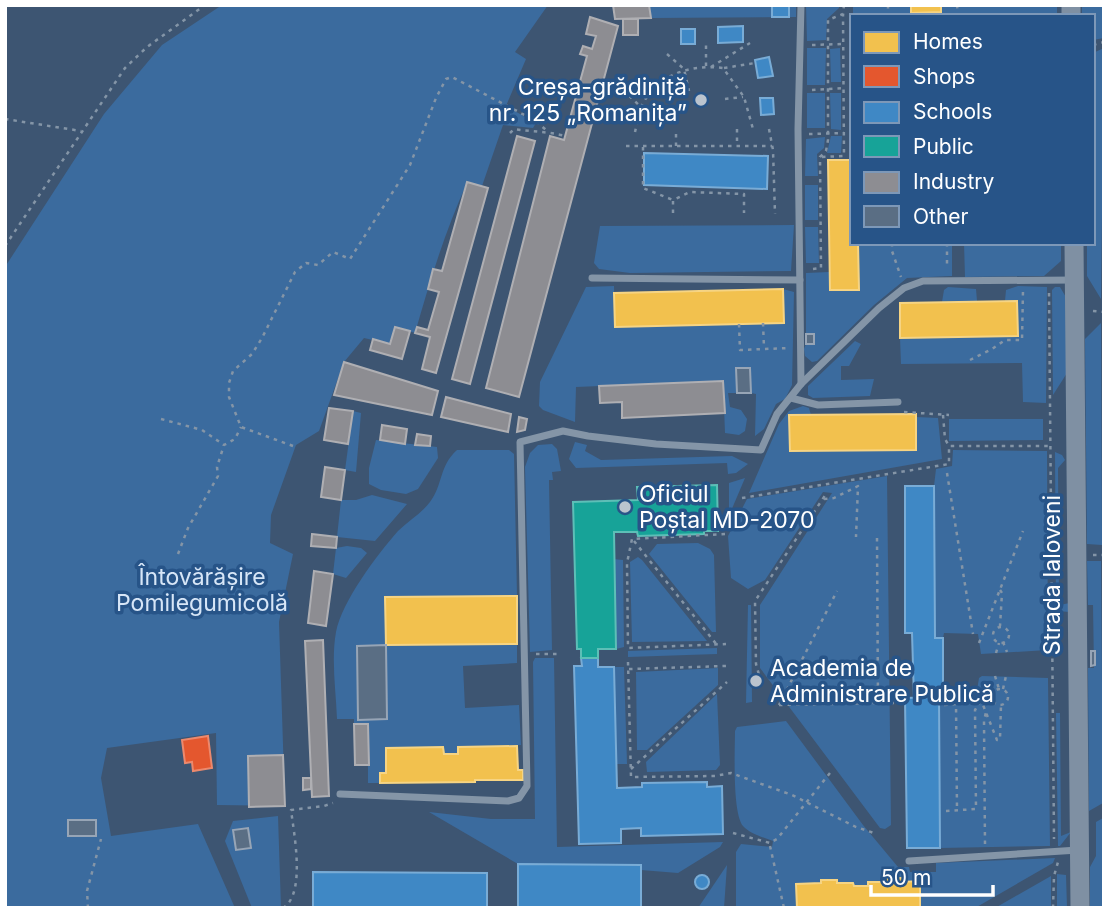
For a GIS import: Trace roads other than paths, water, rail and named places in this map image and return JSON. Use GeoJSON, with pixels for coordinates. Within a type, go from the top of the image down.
{"type":"FeatureCollection","features":[{"type":"Feature","properties":{"kind":"street","name":"Strada Ialoveni"},"geometry":{"type":"LineString","coordinates":[[1074,245],[1080,908]]}},
{"type":"Feature","properties":{"kind":"lane"},"geometry":{"type":"LineString","coordinates":[[801,5],[798,135],[801,384]]}},
{"type":"Feature","properties":{"kind":"lane"},"geometry":{"type":"LineString","coordinates":[[593,278],[800,279]]}},
{"type":"Feature","properties":{"kind":"lane"},"geometry":{"type":"LineString","coordinates":[[340,794],[509,801],[519,798],[527,786],[520,442],[563,431],[656,444],[761,450],[777,414],[801,384],[904,288],[923,281],[1075,281]]}},
{"type":"Feature","properties":{"kind":"lane"},"geometry":{"type":"LineString","coordinates":[[791,398],[818,405],[898,402]]}},
{"type":"Feature","properties":{"kind":"lane"},"geometry":{"type":"LineString","coordinates":[[909,861],[1079,850]]}},
{"type":"Feature","properties":{"kind":"place","name":"Creșa-grădiniță nr. 125 „Romanița”"},"geometry":{"type":"Point","coordinates":[701,100]}},
{"type":"Feature","properties":{"kind":"place","name":"Oficiul Poștal MD-2070"},"geometry":{"type":"Point","coordinates":[625,507]}},
{"type":"Feature","properties":{"kind":"place","name":"Academia de Administrare Publică"},"geometry":{"type":"Point","coordinates":[756,681]}},
{"type":"Feature","properties":{"kind":"park label","name":"Întovărășire Pomilegumicolă"},"geometry":{"type":"Point","coordinates":[202,590]}}]}
